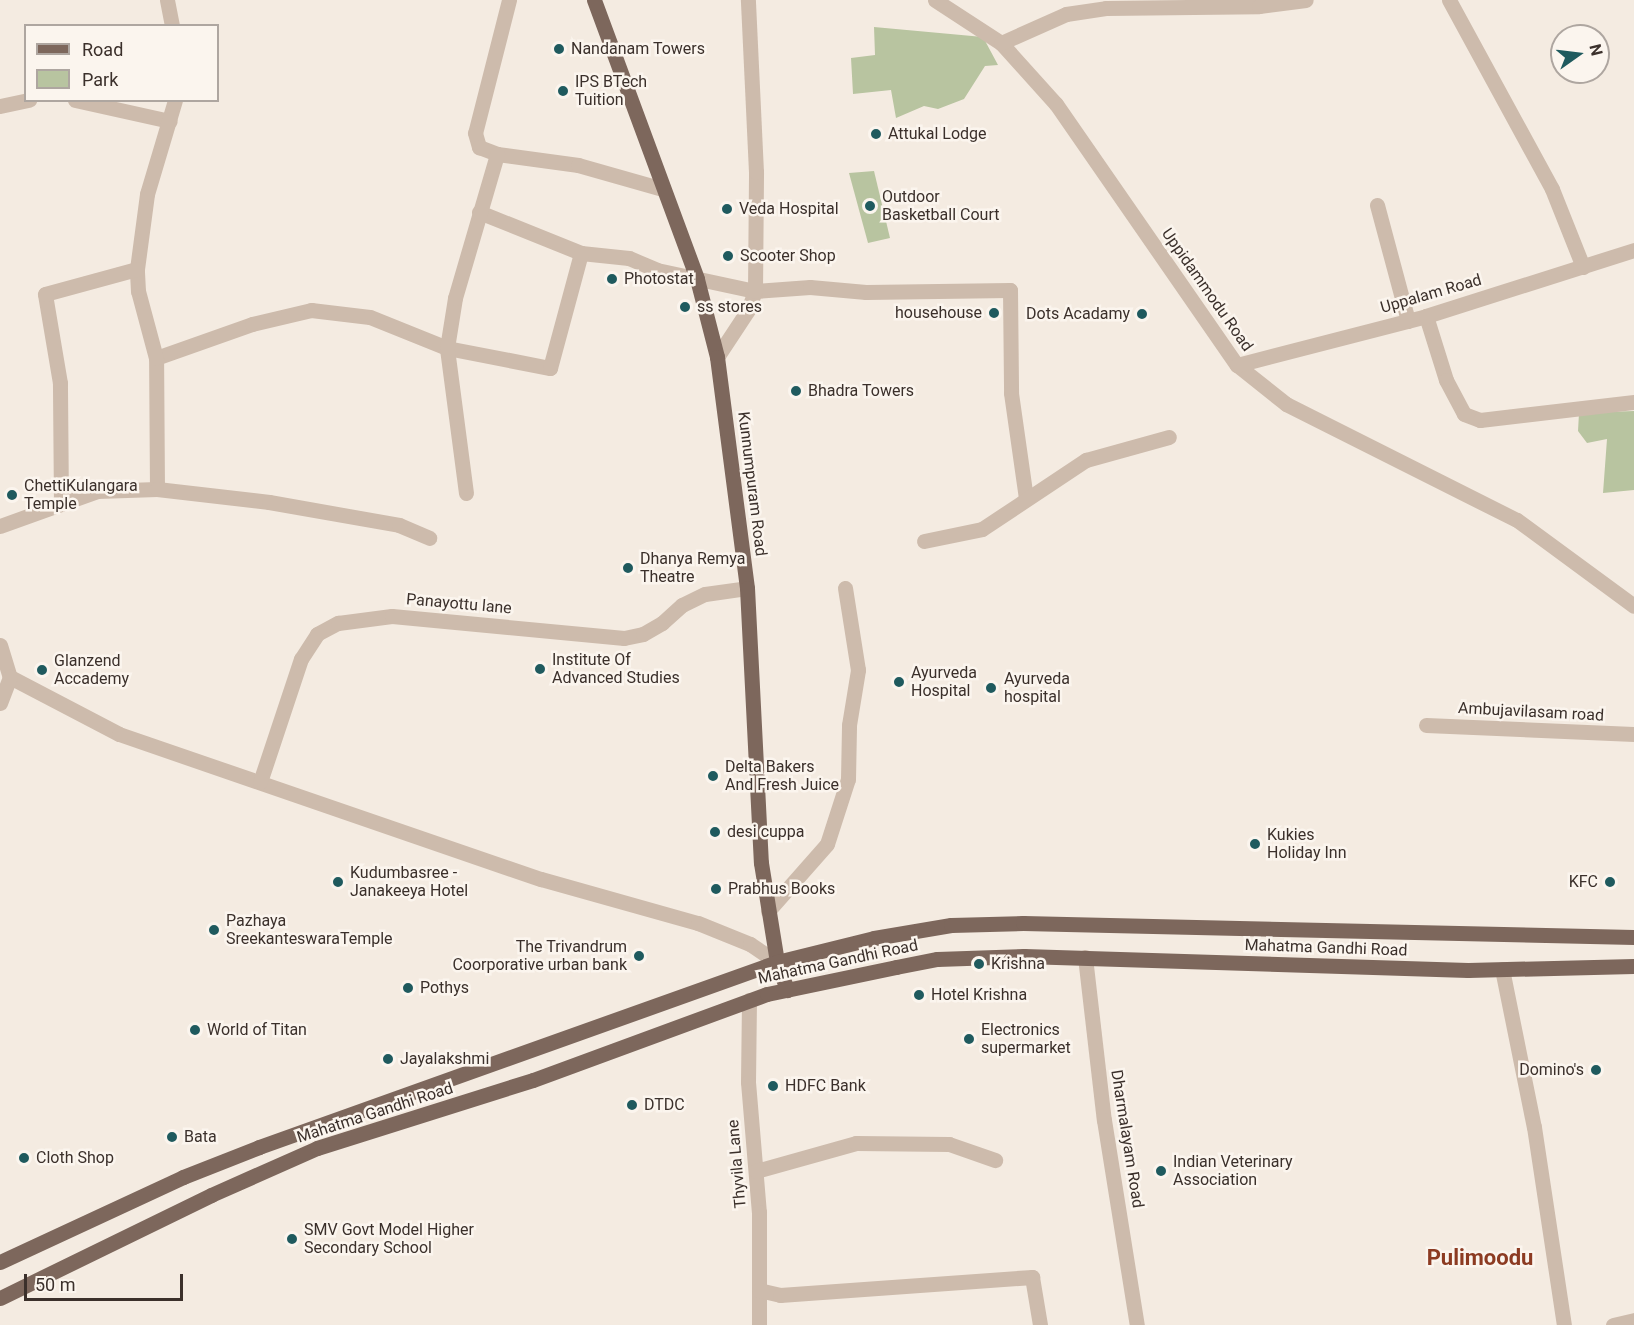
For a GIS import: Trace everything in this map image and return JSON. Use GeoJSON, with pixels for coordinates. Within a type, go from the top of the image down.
{"type":"FeatureCollection","features":[{"type":"Feature","properties":{"kind":"main road","name":"Kunnumpuram Road"},"geometry":{"type":"LineString","coordinates":[[594,0],[697,279],[717,357],[747,588],[760,863],[777,962],[787,990]]}},
{"type":"Feature","properties":{"kind":"main road","name":"Mahatma Gandhi Road"},"geometry":{"type":"LineString","coordinates":[[0,1262],[183,1178],[777,962],[874,938],[975,924],[1400,929],[1577,938],[1634,936]]}},
{"type":"Feature","properties":{"kind":"main road","name":"Mahatma Gandhi Road"},"geometry":{"type":"LineString","coordinates":[[0,1298],[194,1203],[317,1148],[533,1080],[749,1000],[937,959],[1085,957],[1502,969],[1634,966]]}},
{"type":"Feature","properties":{"kind":"main road"},"geometry":{"type":"LineString","coordinates":[[183,1178],[194,1203]]}},
{"type":"Feature","properties":{"kind":"street"},"geometry":{"type":"LineString","coordinates":[[167,0],[171,24]]}},
{"type":"Feature","properties":{"kind":"street"},"geometry":{"type":"LineString","coordinates":[[509,0],[474,135],[478,147],[497,153],[578,165],[663,189]]}},
{"type":"Feature","properties":{"kind":"street"},"geometry":{"type":"LineString","coordinates":[[717,357],[748,310],[755,291],[756,172],[748,0]]}},
{"type":"Feature","properties":{"kind":"street","name":"Uppidammodu Road"},"geometry":{"type":"LineString","coordinates":[[935,0],[1001,43],[1056,104],[1236,365],[1286,404],[1517,520],[1634,606]]}},
{"type":"Feature","properties":{"kind":"street"},"geometry":{"type":"LineString","coordinates":[[1001,43],[1066,14],[1106,8],[1258,6],[1306,0]]}},
{"type":"Feature","properties":{"kind":"street"},"geometry":{"type":"LineString","coordinates":[[1449,0],[1552,189],[1583,267]]}},
{"type":"Feature","properties":{"kind":"street"},"geometry":{"type":"LineString","coordinates":[[0,106],[24,101]]}},
{"type":"Feature","properties":{"kind":"street"},"geometry":{"type":"LineString","coordinates":[[84,102],[171,121]]}},
{"type":"Feature","properties":{"kind":"street"},"geometry":{"type":"LineString","coordinates":[[157,489],[156,358],[138,291],[137,270],[147,194],[171,121],[175,102]]}},
{"type":"Feature","properties":{"kind":"street"},"geometry":{"type":"LineString","coordinates":[[466,493],[447,348],[456,298],[497,153]]}},
{"type":"Feature","properties":{"kind":"street"},"geometry":{"type":"LineString","coordinates":[[1377,205],[1408,321]]}},
{"type":"Feature","properties":{"kind":"street"},"geometry":{"type":"LineString","coordinates":[[479,212],[581,253],[629,258],[697,279],[755,291],[810,287],[866,292],[1010,290],[1011,393],[1026,499]]}},
{"type":"Feature","properties":{"kind":"street","name":"Uppalam Road"},"geometry":{"type":"LineString","coordinates":[[1236,365],[1426,316],[1634,250]]}},
{"type":"Feature","properties":{"kind":"street"},"geometry":{"type":"LineString","coordinates":[[156,358],[252,324],[311,310],[370,317],[447,348],[550,368],[581,253]]}},
{"type":"Feature","properties":{"kind":"street"},"geometry":{"type":"LineString","coordinates":[[62,504],[60,383],[45,294],[137,270]]}},
{"type":"Feature","properties":{"kind":"street"},"geometry":{"type":"LineString","coordinates":[[1426,316],[1446,380],[1464,414],[1480,420],[1634,402]]}},
{"type":"Feature","properties":{"kind":"street"},"geometry":{"type":"LineString","coordinates":[[924,541],[982,529],[1086,460],[1169,437]]}},
{"type":"Feature","properties":{"kind":"street"},"geometry":{"type":"LineString","coordinates":[[0,526],[97,491],[157,489],[269,502],[399,525],[429,538]]}},
{"type":"Feature","properties":{"kind":"street","name":"Panayottu lane"},"geometry":{"type":"LineString","coordinates":[[260,782],[301,659],[317,634],[338,623],[392,616],[624,638],[643,634],[662,623],[682,605],[705,594],[747,588]]}},
{"type":"Feature","properties":{"kind":"street"},"geometry":{"type":"LineString","coordinates":[[768,911],[827,844],[848,779],[849,725],[858,670],[845,588]]}},
{"type":"Feature","properties":{"kind":"street"},"geometry":{"type":"LineString","coordinates":[[0,645],[10,677],[0,703]]}},
{"type":"Feature","properties":{"kind":"street"},"geometry":{"type":"LineString","coordinates":[[10,677],[120,734],[541,879],[699,923],[750,944],[777,962]]}},
{"type":"Feature","properties":{"kind":"street","name":"Ambujavilasam road"},"geometry":{"type":"LineString","coordinates":[[1426,725],[1634,735]]}},
{"type":"Feature","properties":{"kind":"street","name":"Dharmalayam Road"},"geometry":{"type":"LineString","coordinates":[[1085,957],[1104,1120],[1137,1325]]}},
{"type":"Feature","properties":{"kind":"street"},"geometry":{"type":"LineString","coordinates":[[1502,969],[1534,1127],[1564,1325]]}},
{"type":"Feature","properties":{"kind":"street","name":"Thyvila Lane"},"geometry":{"type":"LineString","coordinates":[[749,1000],[748,1082],[756,1171],[759,1325]]}},
{"type":"Feature","properties":{"kind":"street"},"geometry":{"type":"LineString","coordinates":[[756,1171],[856,1143],[949,1144],[995,1160]]}},
{"type":"Feature","properties":{"kind":"street"},"geometry":{"type":"LineString","coordinates":[[759,1290],[780,1296],[1032,1276],[1040,1325]]}},
{"type":"Feature","properties":{"kind":"street"},"geometry":{"type":"LineString","coordinates":[[1613,1325],[1634,1320]]}},
{"type":"Feature","properties":{"kind":"green space"},"geometry":{"type":"Polygon","coordinates":[[[874,27],[983,37],[998,65],[985,66],[964,99],[938,109],[924,106],[896,118],[891,90],[853,94],[851,58],[875,55],[874,27]]]}},
{"type":"Feature","properties":{"kind":"green space","name":"Outdoor Basketball Court"},"geometry":{"type":"Polygon","coordinates":[[[874,171],[890,238],[868,243],[849,173],[874,171]]]}},
{"type":"Feature","properties":{"kind":"green space"},"geometry":{"type":"Polygon","coordinates":[[[1634,411],[1634,490],[1603,493],[1607,439],[1587,443],[1578,431],[1579,413],[1634,411]]]}},
{"type":"Feature","properties":{"kind":"place","name":"Nandanam Towers"},"geometry":{"type":"Point","coordinates":[559,49]}},
{"type":"Feature","properties":{"kind":"place","name":"IPS BTech Tuition"},"geometry":{"type":"Point","coordinates":[563,91]}},
{"type":"Feature","properties":{"kind":"place","name":"Attukal Lodge"},"geometry":{"type":"Point","coordinates":[876,134]}},
{"type":"Feature","properties":{"kind":"place","name":"Outdoor Basketball Court"},"geometry":{"type":"Point","coordinates":[870,206]}},
{"type":"Feature","properties":{"kind":"place","name":"Veda Hospital"},"geometry":{"type":"Point","coordinates":[727,209]}},
{"type":"Feature","properties":{"kind":"place","name":"Scooter Shop"},"geometry":{"type":"Point","coordinates":[728,256]}},
{"type":"Feature","properties":{"kind":"place","name":"Photostat"},"geometry":{"type":"Point","coordinates":[612,279]}},
{"type":"Feature","properties":{"kind":"place","name":"ss stores"},"geometry":{"type":"Point","coordinates":[685,307]}},
{"type":"Feature","properties":{"kind":"place","name":"househouse"},"geometry":{"type":"Point","coordinates":[994,313]}},
{"type":"Feature","properties":{"kind":"place","name":"Dots Acadamy"},"geometry":{"type":"Point","coordinates":[1142,314]}},
{"type":"Feature","properties":{"kind":"place","name":"Bhadra Towers"},"geometry":{"type":"Point","coordinates":[796,391]}},
{"type":"Feature","properties":{"kind":"place","name":"ChettiKulangara Temple"},"geometry":{"type":"Point","coordinates":[12,495]}},
{"type":"Feature","properties":{"kind":"place","name":"Dhanya Remya Theatre"},"geometry":{"type":"Point","coordinates":[628,568]}},
{"type":"Feature","properties":{"kind":"place","name":"Institute Of Advanced Studies"},"geometry":{"type":"Point","coordinates":[540,669]}},
{"type":"Feature","properties":{"kind":"place","name":"Glanzend Accademy"},"geometry":{"type":"Point","coordinates":[42,670]}},
{"type":"Feature","properties":{"kind":"place","name":"Ayurveda Hospital"},"geometry":{"type":"Point","coordinates":[899,682]}},
{"type":"Feature","properties":{"kind":"place","name":"Ayurveda hospital"},"geometry":{"type":"Point","coordinates":[991,688]}},
{"type":"Feature","properties":{"kind":"place","name":"Delta Bakers And Fresh Juice"},"geometry":{"type":"Point","coordinates":[713,776]}},
{"type":"Feature","properties":{"kind":"place","name":"desi cuppa"},"geometry":{"type":"Point","coordinates":[715,832]}},
{"type":"Feature","properties":{"kind":"place","name":"Kukies Holiday Inn"},"geometry":{"type":"Point","coordinates":[1255,844]}},
{"type":"Feature","properties":{"kind":"place","name":"Kudumbasree - Janakeeya Hotel"},"geometry":{"type":"Point","coordinates":[338,882]}},
{"type":"Feature","properties":{"kind":"place","name":"KFC"},"geometry":{"type":"Point","coordinates":[1610,882]}},
{"type":"Feature","properties":{"kind":"place","name":"Prabhus Books"},"geometry":{"type":"Point","coordinates":[716,889]}},
{"type":"Feature","properties":{"kind":"place","name":"Pazhaya SreekanteswaraTemple"},"geometry":{"type":"Point","coordinates":[214,930]}},
{"type":"Feature","properties":{"kind":"place","name":"The Trivandrum Coorporative urban bank"},"geometry":{"type":"Point","coordinates":[639,956]}},
{"type":"Feature","properties":{"kind":"place","name":"Krishna"},"geometry":{"type":"Point","coordinates":[979,964]}},
{"type":"Feature","properties":{"kind":"place","name":"Pothys"},"geometry":{"type":"Point","coordinates":[408,988]}},
{"type":"Feature","properties":{"kind":"place","name":"Hotel Krishna"},"geometry":{"type":"Point","coordinates":[919,995]}},
{"type":"Feature","properties":{"kind":"place","name":"World of Titan"},"geometry":{"type":"Point","coordinates":[195,1030]}},
{"type":"Feature","properties":{"kind":"place","name":"Electronics supermarket"},"geometry":{"type":"Point","coordinates":[969,1039]}},
{"type":"Feature","properties":{"kind":"place","name":"Jayalakshmi"},"geometry":{"type":"Point","coordinates":[388,1059]}},
{"type":"Feature","properties":{"kind":"place","name":"Domino's"},"geometry":{"type":"Point","coordinates":[1596,1070]}},
{"type":"Feature","properties":{"kind":"place","name":"HDFC Bank"},"geometry":{"type":"Point","coordinates":[773,1086]}},
{"type":"Feature","properties":{"kind":"place","name":"DTDC"},"geometry":{"type":"Point","coordinates":[632,1105]}},
{"type":"Feature","properties":{"kind":"place","name":"Bata"},"geometry":{"type":"Point","coordinates":[172,1137]}},
{"type":"Feature","properties":{"kind":"place","name":"Cloth Shop"},"geometry":{"type":"Point","coordinates":[24,1158]}},
{"type":"Feature","properties":{"kind":"place","name":"Indian Veterinary Association"},"geometry":{"type":"Point","coordinates":[1161,1171]}},
{"type":"Feature","properties":{"kind":"place","name":"SMV Govt Model Higher Secondary School"},"geometry":{"type":"Point","coordinates":[292,1239]}},
{"type":"Feature","properties":{"kind":"district","name":"Pulimoodu"},"geometry":{"type":"Point","coordinates":[1480,1258]}}]}
